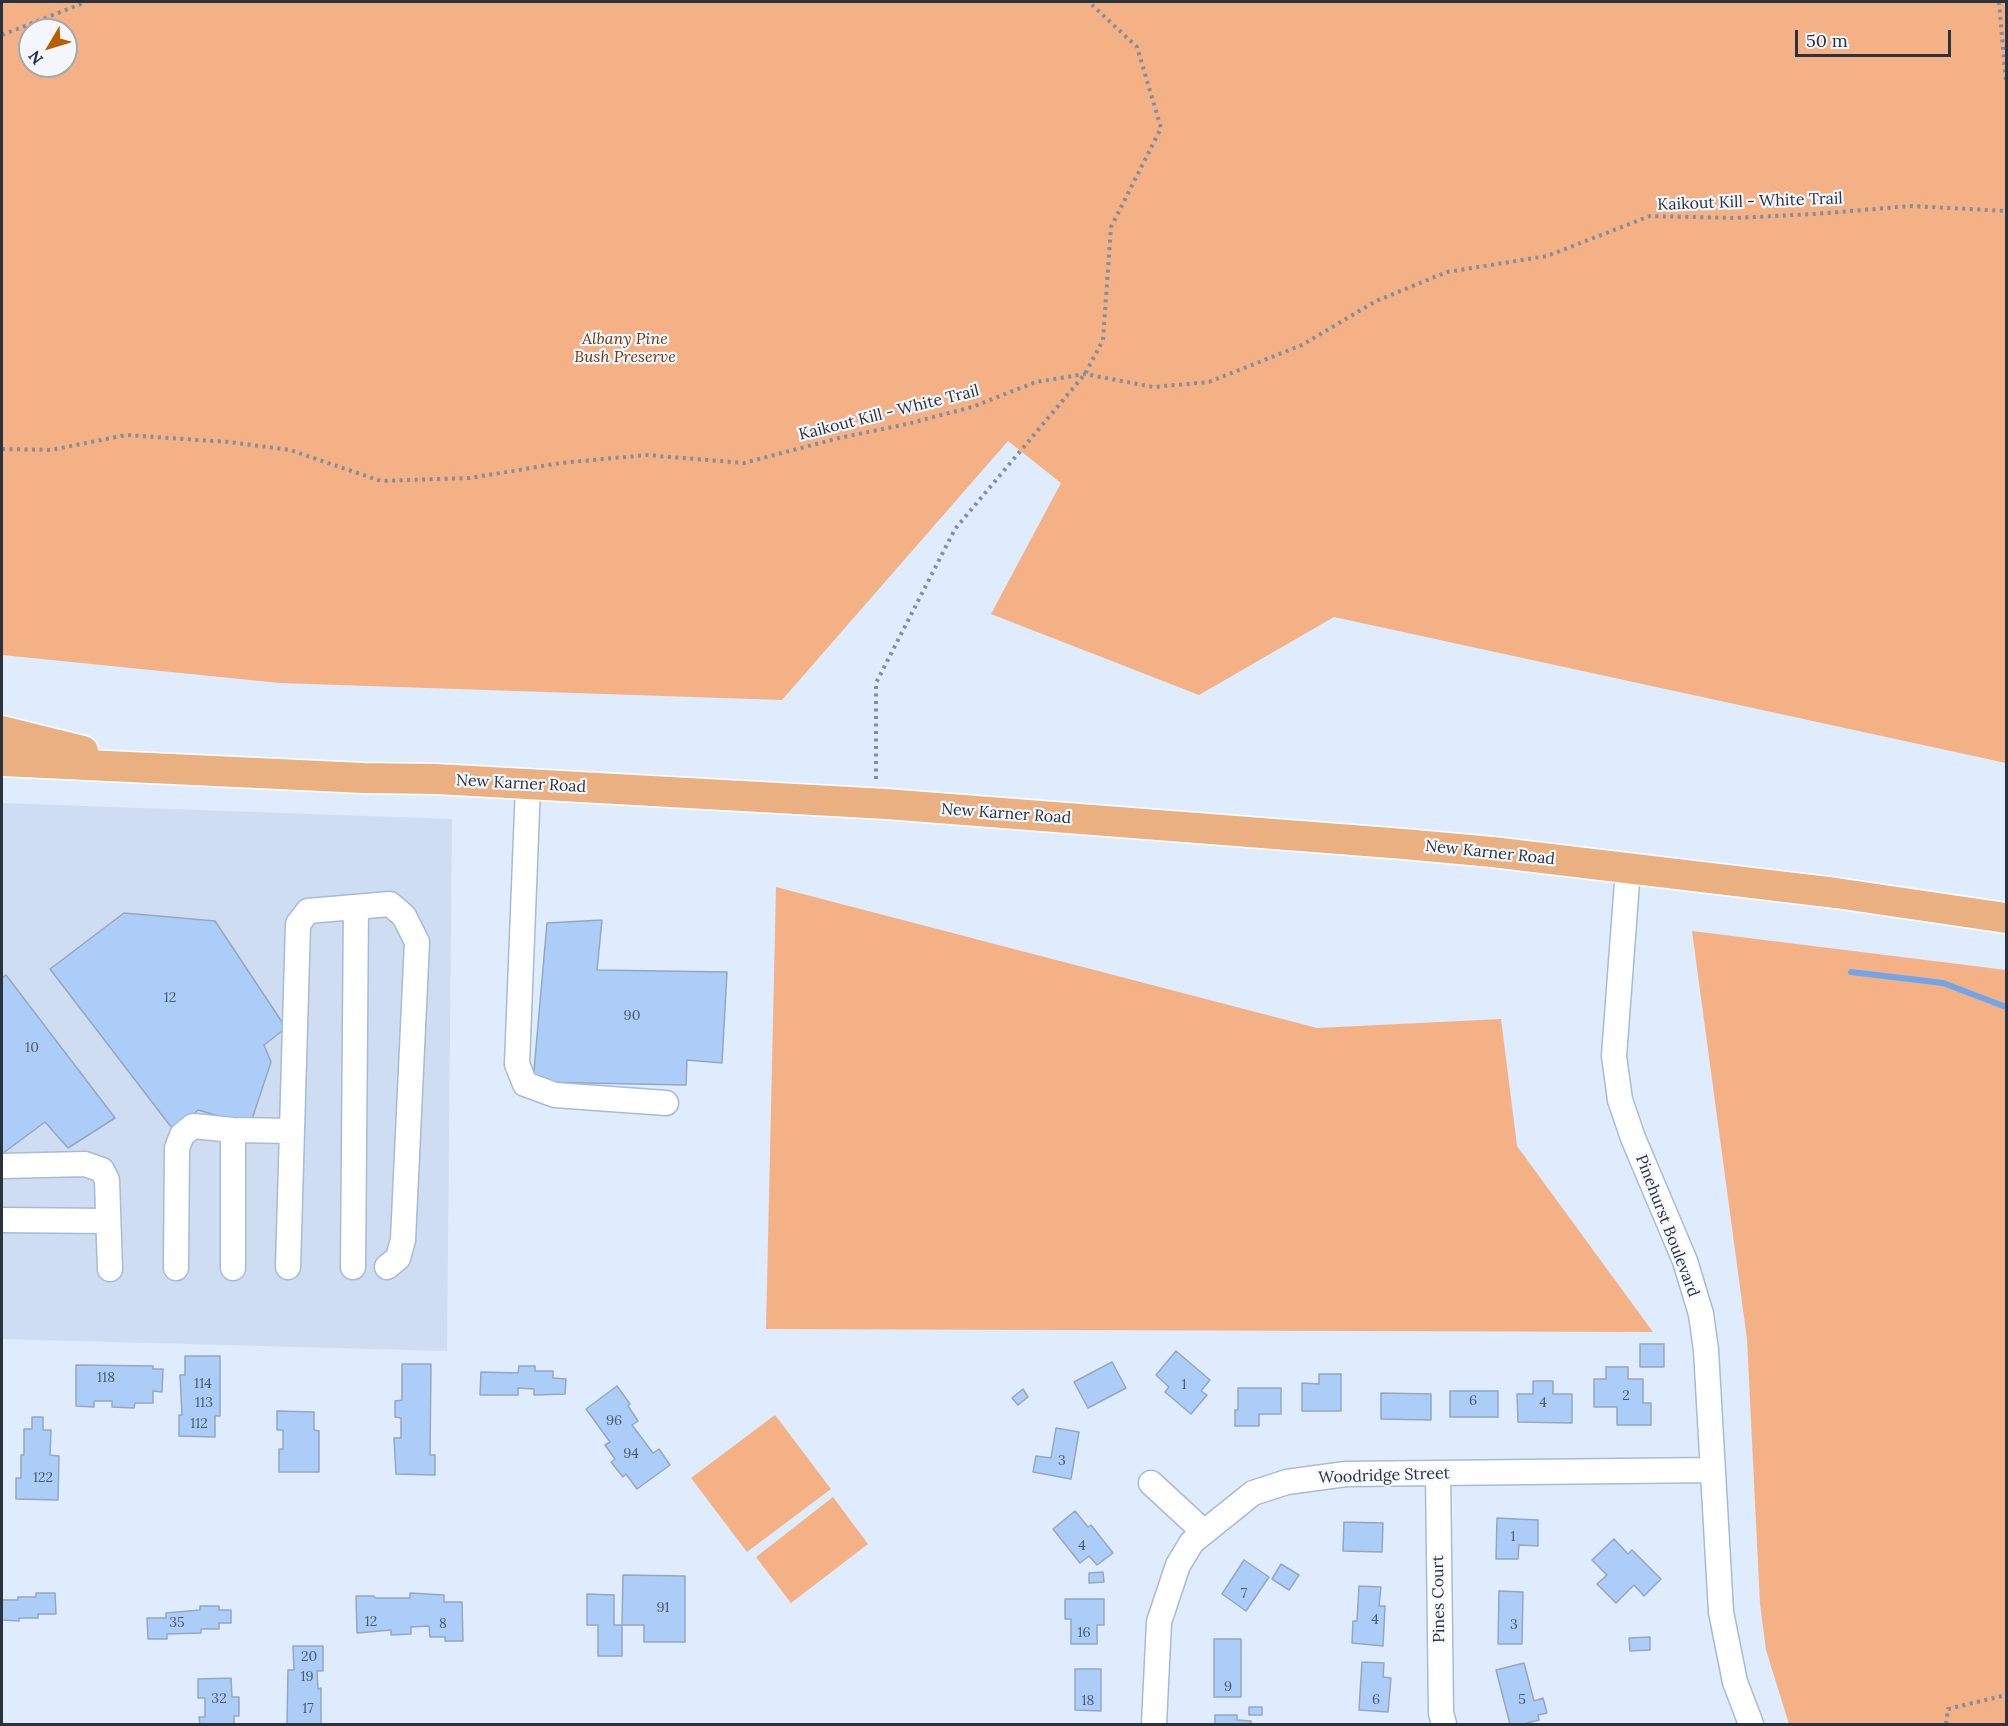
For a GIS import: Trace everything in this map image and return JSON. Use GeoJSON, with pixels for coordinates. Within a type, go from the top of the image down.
{"type":"FeatureCollection","features":[{"type":"Feature","properties":{"kind":"main road"},"geometry":{"type":"LineString","coordinates":[[2,731],[147,767]]}},
{"type":"Feature","properties":{"kind":"main road","name":"New Karner Road"},"geometry":{"type":"LineString","coordinates":[[2,760],[876,804],[1415,845],[1836,893],[2007,918]]}},
{"type":"Feature","properties":{"kind":"street"},"geometry":{"type":"LineString","coordinates":[[528,785],[517,1064],[525,1084],[555,1095],[666,1104]]}},
{"type":"Feature","properties":{"kind":"street","name":"Pinehurst Boulevard"},"geometry":{"type":"LineString","coordinates":[[1628,869],[1615,1067],[1620,1100],[1633,1138],[1685,1262],[1701,1314],[1706,1350],[1721,1612],[1735,1682],[1750,1725]]}},
{"type":"Feature","properties":{"kind":"street"},"geometry":{"type":"LineString","coordinates":[[288,1268],[297,924],[308,910],[390,904],[404,916],[417,942],[403,1240],[398,1258],[387,1267]]}},
{"type":"Feature","properties":{"kind":"street"},"geometry":{"type":"LineString","coordinates":[[353,1267],[356,907]]}},
{"type":"Feature","properties":{"kind":"street"},"geometry":{"type":"LineString","coordinates":[[176,1268],[177,1148],[182,1135],[193,1126],[233,1130],[292,1131]]}},
{"type":"Feature","properties":{"kind":"street"},"geometry":{"type":"LineString","coordinates":[[233,1130],[233,1268]]}},
{"type":"Feature","properties":{"kind":"street"},"geometry":{"type":"LineString","coordinates":[[2,1166],[85,1164],[102,1170],[107,1180],[110,1269]]}},
{"type":"Feature","properties":{"kind":"street"},"geometry":{"type":"LineString","coordinates":[[2,1220],[108,1221]]}},
{"type":"Feature","properties":{"kind":"street","name":"Woodridge Street"},"geometry":{"type":"LineString","coordinates":[[1154,1725],[1159,1622],[1178,1565],[1192,1542],[1253,1493],[1287,1482],[1346,1474],[1712,1470]]}},
{"type":"Feature","properties":{"kind":"street","name":"Pines Court"},"geometry":{"type":"LineString","coordinates":[[1438,1473],[1440,1713],[1444,1725]]}},
{"type":"Feature","properties":{"kind":"street"},"geometry":{"type":"LineString","coordinates":[[1151,1483],[1204,1532]]}},
{"type":"Feature","properties":{"kind":"path"},"geometry":{"type":"LineString","coordinates":[[2,35],[86,2]]}},
{"type":"Feature","properties":{"kind":"path"},"geometry":{"type":"LineString","coordinates":[[876,804],[876,683],[955,529],[1085,374],[1103,340],[1111,227],[1161,128],[1137,47],[1089,2]]}},
{"type":"Feature","properties":{"kind":"path"},"geometry":{"type":"LineString","coordinates":[[1999,2],[2007,82]]}},
{"type":"Feature","properties":{"kind":"path","name":"Kaikout Kill - White Trail"},"geometry":{"type":"LineString","coordinates":[[2,449],[51,450],[126,435],[229,442],[290,450],[381,481],[470,478],[561,463],[646,455],[744,463],[972,407],[1036,382],[1085,374],[1153,387],[1209,382],[1302,345],[1376,301],[1447,272],[1547,256],[1650,216],[1734,218],[1911,206],[2007,212]]}},
{"type":"Feature","properties":{"kind":"path"},"geometry":{"type":"LineString","coordinates":[[1946,1725],[1948,1709],[2007,1695]]}},
{"type":"Feature","properties":{"kind":"shaded area"},"geometry":{"type":"Polygon","coordinates":[[[2,803],[452,819],[447,1351],[2,1339],[2,803]]]}},
{"type":"Feature","properties":{"kind":"green space","name":"Albany Pine Bush Preserve"},"geometry":{"type":"Polygon","coordinates":[[[2,2],[2006,2],[2006,763],[1334,617],[1199,695],[991,614],[1061,483],[1008,441],[782,700],[280,683],[2,655],[2,2]]]}},
{"type":"Feature","properties":{"kind":"green space"},"geometry":{"type":"Polygon","coordinates":[[[776,887],[1317,1028],[1501,1019],[1517,1146],[1653,1332],[766,1329],[776,887]]]}},
{"type":"Feature","properties":{"kind":"green space"},"geometry":{"type":"Polygon","coordinates":[[[1692,931],[2006,970],[2006,1724],[1789,1724],[1766,1650],[1760,1604],[1747,1339],[1692,931]]]}},
{"type":"Feature","properties":{"kind":"green space"},"geometry":{"type":"Polygon","coordinates":[[[775,1415],[831,1489],[747,1552],[691,1478],[775,1415]]]}},
{"type":"Feature","properties":{"kind":"green space"},"geometry":{"type":"Polygon","coordinates":[[[833,1497],[868,1544],[791,1603],[756,1557],[833,1497]]]}},
{"type":"Feature","properties":{"kind":"building"},"geometry":{"type":"Polygon","coordinates":[[[124,913],[215,921],[286,1028],[264,1045],[271,1062],[250,1125],[198,1110],[175,1132],[50,969],[124,913]]]}},
{"type":"Feature","properties":{"kind":"building"},"geometry":{"type":"Polygon","coordinates":[[[602,920],[597,970],[727,972],[722,1063],[687,1060],[686,1085],[533,1082],[547,923],[602,920]]]}},
{"type":"Feature","properties":{"kind":"building"},"geometry":{"type":"Polygon","coordinates":[[[6,975],[115,1118],[68,1148],[45,1122],[2,1154],[2,978],[6,975]]]}},
{"type":"Feature","properties":{"kind":"building"},"geometry":{"type":"Polygon","coordinates":[[[1640,1344],[1664,1344],[1664,1367],[1640,1367],[1640,1344]]]}},
{"type":"Feature","properties":{"kind":"building"},"geometry":{"type":"Polygon","coordinates":[[[1176,1351],[1210,1380],[1201,1391],[1207,1395],[1191,1414],[1165,1392],[1169,1387],[1156,1375],[1176,1351]]]}},
{"type":"Feature","properties":{"kind":"building"},"geometry":{"type":"Polygon","coordinates":[[[185,1356],[220,1356],[220,1416],[215,1416],[215,1437],[179,1436],[179,1415],[182,1415],[180,1375],[185,1375],[185,1356]]]}},
{"type":"Feature","properties":{"kind":"building"},"geometry":{"type":"Polygon","coordinates":[[[1112,1362],[1126,1388],[1088,1408],[1074,1382],[1112,1362]]]}},
{"type":"Feature","properties":{"kind":"building"},"geometry":{"type":"Polygon","coordinates":[[[402,1364],[431,1364],[430,1455],[435,1455],[435,1475],[396,1474],[394,1438],[401,1438],[401,1418],[395,1417],[395,1401],[402,1400],[402,1364]]]}},
{"type":"Feature","properties":{"kind":"building"},"geometry":{"type":"Polygon","coordinates":[[[76,1365],[153,1366],[153,1369],[163,1369],[162,1392],[153,1391],[153,1403],[135,1403],[134,1408],[112,1407],[112,1401],[94,1401],[94,1407],[76,1406],[76,1365]]]}},
{"type":"Feature","properties":{"kind":"building"},"geometry":{"type":"Polygon","coordinates":[[[519,1366],[535,1366],[535,1371],[553,1371],[553,1378],[566,1379],[565,1394],[534,1395],[534,1389],[518,1388],[518,1395],[480,1395],[481,1372],[518,1373],[519,1366]]]}},
{"type":"Feature","properties":{"kind":"building"},"geometry":{"type":"Polygon","coordinates":[[[1606,1367],[1628,1367],[1628,1379],[1643,1379],[1643,1403],[1651,1403],[1651,1425],[1617,1425],[1617,1407],[1594,1407],[1594,1379],[1606,1379],[1606,1367]]]}},
{"type":"Feature","properties":{"kind":"building"},"geometry":{"type":"Polygon","coordinates":[[[1319,1374],[1341,1374],[1341,1411],[1302,1411],[1302,1383],[1319,1384],[1319,1374]]]}},
{"type":"Feature","properties":{"kind":"building"},"geometry":{"type":"Polygon","coordinates":[[[1533,1381],[1553,1381],[1553,1394],[1572,1394],[1572,1423],[1518,1422],[1517,1394],[1533,1394],[1533,1381]]]}},
{"type":"Feature","properties":{"kind":"building"},"geometry":{"type":"Polygon","coordinates":[[[617,1386],[630,1404],[628,1406],[638,1421],[632,1425],[653,1453],[659,1449],[670,1465],[637,1489],[626,1474],[623,1477],[611,1462],[615,1459],[605,1445],[610,1442],[586,1409],[617,1386]]]}},
{"type":"Feature","properties":{"kind":"building"},"geometry":{"type":"Polygon","coordinates":[[[1238,1388],[1281,1388],[1281,1414],[1259,1414],[1259,1426],[1235,1426],[1238,1388]]]}},
{"type":"Feature","properties":{"kind":"building"},"geometry":{"type":"Polygon","coordinates":[[[1023,1389],[1028,1397],[1018,1405],[1012,1398],[1023,1389]]]}},
{"type":"Feature","properties":{"kind":"building"},"geometry":{"type":"Polygon","coordinates":[[[1450,1391],[1498,1391],[1498,1417],[1450,1417],[1450,1391]]]}},
{"type":"Feature","properties":{"kind":"building"},"geometry":{"type":"Polygon","coordinates":[[[1381,1393],[1431,1394],[1431,1420],[1381,1419],[1381,1393]]]}},
{"type":"Feature","properties":{"kind":"building"},"geometry":{"type":"Polygon","coordinates":[[[277,1411],[314,1412],[314,1430],[319,1431],[319,1472],[279,1472],[279,1449],[283,1449],[283,1430],[277,1430],[277,1411]]]}},
{"type":"Feature","properties":{"kind":"building"},"geometry":{"type":"Polygon","coordinates":[[[32,1417],[43,1417],[43,1430],[51,1430],[50,1455],[59,1456],[58,1500],[16,1499],[16,1478],[21,1478],[21,1455],[24,1455],[24,1429],[32,1429],[32,1417]]]}},
{"type":"Feature","properties":{"kind":"building"},"geometry":{"type":"Polygon","coordinates":[[[1056,1428],[1079,1432],[1071,1479],[1033,1472],[1036,1456],[1051,1458],[1056,1428]]]}},
{"type":"Feature","properties":{"kind":"building"},"geometry":{"type":"Polygon","coordinates":[[[1075,1511],[1088,1527],[1091,1525],[1113,1553],[1097,1565],[1089,1556],[1080,1563],[1053,1529],[1075,1511]]]}},
{"type":"Feature","properties":{"kind":"building"},"geometry":{"type":"Polygon","coordinates":[[[1497,1518],[1538,1520],[1538,1546],[1519,1545],[1518,1559],[1496,1559],[1497,1518]]]}},
{"type":"Feature","properties":{"kind":"building"},"geometry":{"type":"Polygon","coordinates":[[[1344,1522],[1383,1523],[1382,1552],[1343,1551],[1344,1522]]]}},
{"type":"Feature","properties":{"kind":"building"},"geometry":{"type":"Polygon","coordinates":[[[1614,1539],[1628,1554],[1632,1550],[1661,1579],[1644,1596],[1634,1585],[1616,1603],[1597,1584],[1607,1575],[1592,1560],[1614,1539]]]}},
{"type":"Feature","properties":{"kind":"building"},"geometry":{"type":"Polygon","coordinates":[[[1244,1560],[1269,1577],[1246,1611],[1222,1594],[1244,1560]]]}},
{"type":"Feature","properties":{"kind":"building"},"geometry":{"type":"Polygon","coordinates":[[[1281,1564],[1299,1575],[1289,1590],[1272,1579],[1281,1564]]]}},
{"type":"Feature","properties":{"kind":"building"},"geometry":{"type":"Polygon","coordinates":[[[1103,1572],[1104,1582],[1089,1583],[1089,1573],[1103,1572]]]}},
{"type":"Feature","properties":{"kind":"building"},"geometry":{"type":"Polygon","coordinates":[[[623,1575],[685,1576],[685,1642],[644,1642],[644,1625],[622,1625],[623,1575]]]}},
{"type":"Feature","properties":{"kind":"building"},"geometry":{"type":"Polygon","coordinates":[[[1359,1586],[1381,1587],[1379,1606],[1385,1606],[1383,1646],[1352,1643],[1353,1621],[1357,1621],[1359,1586]]]}},
{"type":"Feature","properties":{"kind":"building"},"geometry":{"type":"Polygon","coordinates":[[[1499,1591],[1523,1592],[1522,1644],[1498,1644],[1499,1591]]]}},
{"type":"Feature","properties":{"kind":"building"},"geometry":{"type":"Polygon","coordinates":[[[36,1593],[55,1593],[56,1614],[38,1614],[38,1618],[19,1618],[19,1621],[2,1620],[2,1600],[36,1597],[36,1593]]]}},
{"type":"Feature","properties":{"kind":"building"},"geometry":{"type":"Polygon","coordinates":[[[410,1593],[444,1595],[444,1602],[462,1602],[463,1641],[445,1641],[445,1637],[430,1637],[429,1626],[411,1627],[411,1634],[391,1635],[391,1630],[357,1633],[356,1596],[410,1598],[410,1593]]]}},
{"type":"Feature","properties":{"kind":"building"},"geometry":{"type":"Polygon","coordinates":[[[587,1594],[614,1595],[614,1625],[622,1625],[622,1656],[598,1656],[598,1625],[587,1625],[587,1594]]]}},
{"type":"Feature","properties":{"kind":"building"},"geometry":{"type":"Polygon","coordinates":[[[1065,1599],[1104,1599],[1104,1625],[1097,1625],[1097,1644],[1071,1644],[1071,1619],[1065,1619],[1065,1599]]]}},
{"type":"Feature","properties":{"kind":"building"},"geometry":{"type":"Polygon","coordinates":[[[200,1606],[219,1606],[219,1610],[231,1610],[231,1623],[219,1623],[219,1629],[201,1629],[201,1633],[167,1634],[167,1639],[148,1639],[147,1618],[166,1618],[166,1613],[200,1610],[200,1606]]]}},
{"type":"Feature","properties":{"kind":"building"},"geometry":{"type":"Polygon","coordinates":[[[1650,1637],[1650,1650],[1630,1651],[1629,1638],[1650,1637]]]}},
{"type":"Feature","properties":{"kind":"building"},"geometry":{"type":"Polygon","coordinates":[[[1214,1639],[1241,1639],[1241,1697],[1214,1697],[1214,1639]]]}},
{"type":"Feature","properties":{"kind":"building"},"geometry":{"type":"Polygon","coordinates":[[[293,1646],[323,1646],[323,1671],[317,1671],[318,1689],[321,1688],[321,1724],[287,1724],[288,1670],[294,1670],[293,1646]]]}},
{"type":"Feature","properties":{"kind":"building"},"geometry":{"type":"Polygon","coordinates":[[[1362,1662],[1384,1663],[1383,1677],[1391,1678],[1388,1712],[1359,1710],[1362,1662]]]}},
{"type":"Feature","properties":{"kind":"building"},"geometry":{"type":"Polygon","coordinates":[[[1524,1663],[1534,1701],[1543,1698],[1547,1713],[1538,1715],[1539,1720],[1510,1724],[1496,1670],[1524,1663]]]}},
{"type":"Feature","properties":{"kind":"building"},"geometry":{"type":"Polygon","coordinates":[[[1075,1669],[1101,1669],[1101,1711],[1075,1710],[1075,1669]]]}},
{"type":"Feature","properties":{"kind":"building"},"geometry":{"type":"Polygon","coordinates":[[[231,1678],[232,1697],[239,1697],[239,1716],[234,1716],[234,1724],[200,1724],[199,1717],[205,1717],[205,1698],[198,1698],[198,1679],[231,1678]]]}},
{"type":"Feature","properties":{"kind":"building"},"geometry":{"type":"Polygon","coordinates":[[[1249,1707],[1262,1707],[1262,1715],[1249,1715],[1249,1707]]]}},
{"type":"Feature","properties":{"kind":"building"},"geometry":{"type":"Polygon","coordinates":[[[1215,1715],[1237,1715],[1237,1720],[1251,1721],[1251,1724],[1215,1724],[1215,1715]]]}},
{"type":"Feature","properties":{"kind":"waterway"},"geometry":{"type":"LineString","coordinates":[[1851,972],[1943,983],[2006,1007]]}}]}
